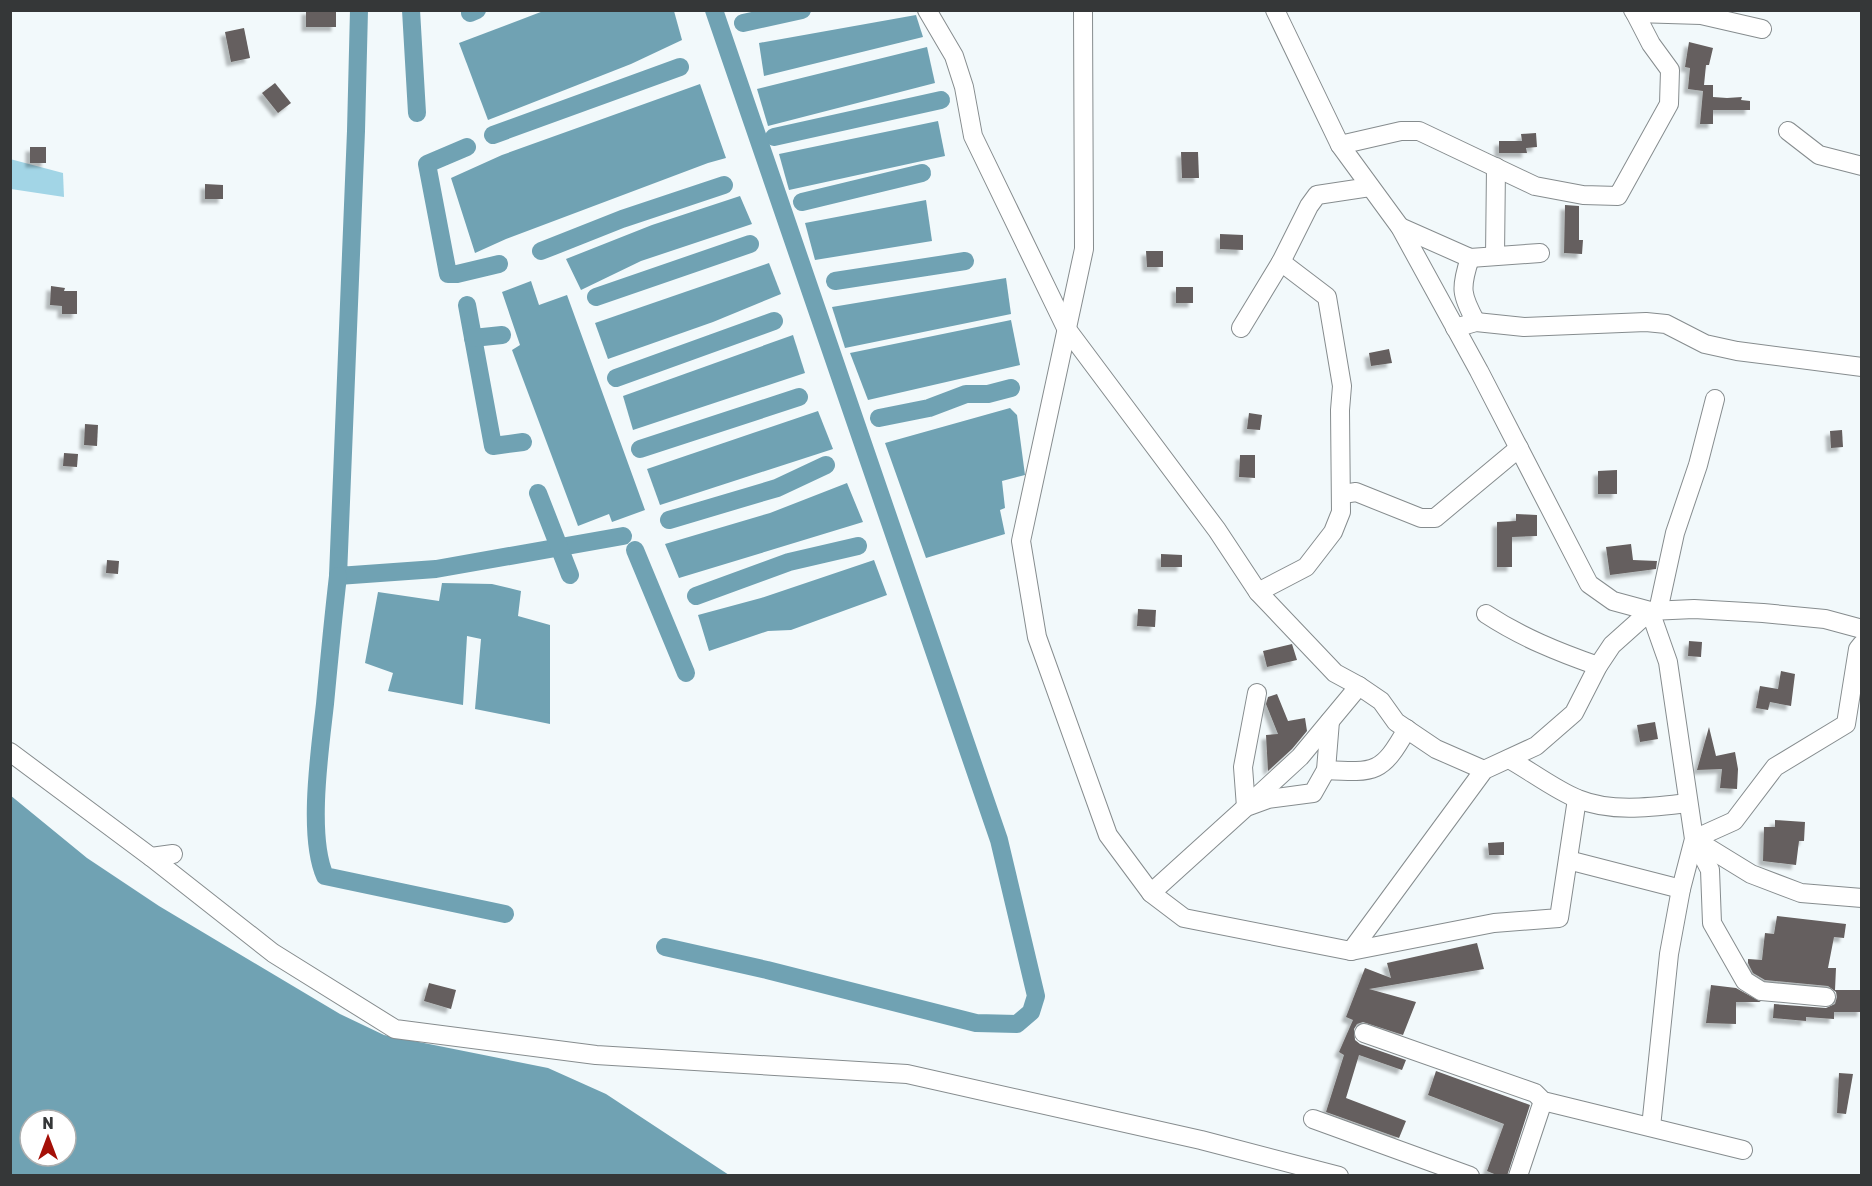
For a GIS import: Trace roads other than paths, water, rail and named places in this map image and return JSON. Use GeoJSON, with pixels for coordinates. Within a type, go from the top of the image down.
{"type":"FeatureCollection","features":[{"type":"Feature","properties":{"kind":"street"},"geometry":{"type":"LineString","coordinates":[[927,10],[954,56],[973,135],[1066,328],[1216,530],[1258,592],[1335,673],[1381,701],[1396,722],[1436,749],[1484,770]]}},
{"type":"Feature","properties":{"kind":"street"},"geometry":{"type":"LineString","coordinates":[[1083,10],[1084,249],[1021,541],[1037,637],[1108,835],[1152,893],[1184,918],[1351,951],[1494,923],[1558,918],[1577,799]]}},
{"type":"Feature","properties":{"kind":"street"},"geometry":{"type":"LineString","coordinates":[[1275,10],[1340,146],[1400,227],[1589,584],[1613,601],[1654,611],[1694,609],[1763,613],[1825,619],[1862,629]]}},
{"type":"Feature","properties":{"kind":"street"},"geometry":{"type":"LineString","coordinates":[[1340,146],[1401,130],[1419,130],[1535,186],[1583,195],[1618,196],[1669,104],[1670,70],[1651,44],[1634,12]]}},
{"type":"Feature","properties":{"kind":"street"},"geometry":{"type":"LineString","coordinates":[[1634,12],[1701,15],[1762,29]]}},
{"type":"Feature","properties":{"kind":"street"},"geometry":{"type":"LineString","coordinates":[[1788,130],[1819,155],[1862,166]]}},
{"type":"Feature","properties":{"kind":"street"},"geometry":{"type":"LineString","coordinates":[[1495,256],[1496,167]]}},
{"type":"Feature","properties":{"kind":"street"},"geometry":{"type":"LineString","coordinates":[[1240,328],[1281,262],[1309,206],[1317,195],[1370,187]]}},
{"type":"Feature","properties":{"kind":"street"},"geometry":{"type":"LineString","coordinates":[[1400,227],[1470,258],[1540,254]]}},
{"type":"Feature","properties":{"kind":"street"},"geometry":{"type":"LineString","coordinates":[[1470,258],[1463,280],[1465,301],[1476,322]]}},
{"type":"Feature","properties":{"kind":"street"},"geometry":{"type":"LineString","coordinates":[[1258,592],[1306,567],[1333,532],[1341,512],[1340,410],[1342,386],[1327,297],[1281,262]]}},
{"type":"Feature","properties":{"kind":"street"},"geometry":{"type":"LineString","coordinates":[[1455,328],[1476,322],[1524,327],[1646,322],[1666,324],[1705,344],[1737,351],[1862,367]]}},
{"type":"Feature","properties":{"kind":"street"},"geometry":{"type":"LineString","coordinates":[[1715,399],[1698,465],[1675,532],[1654,611],[1668,662],[1694,839],[1710,870],[1712,923],[1745,981],[1761,991],[1826,997]]}},
{"type":"Feature","properties":{"kind":"street"},"geometry":{"type":"LineString","coordinates":[[1342,494],[1356,492],[1421,518],[1435,518],[1519,448]]}},
{"type":"Feature","properties":{"kind":"street"},"geometry":{"type":"LineString","coordinates":[[1351,951],[1484,770],[1536,746],[1574,713],[1598,666],[1612,645],[1654,611]]}},
{"type":"Feature","properties":{"kind":"street"},"geometry":{"type":"LineString","coordinates":[[1486,614],[1506,628],[1558,652],[1598,666]]}},
{"type":"Feature","properties":{"kind":"street"},"geometry":{"type":"LineString","coordinates":[[1694,839],[1734,821],[1775,767],[1845,724],[1858,649],[1862,644]]}},
{"type":"Feature","properties":{"kind":"street"},"geometry":{"type":"LineString","coordinates":[[1152,893],[1300,757],[1359,686]]}},
{"type":"Feature","properties":{"kind":"street"},"geometry":{"type":"LineString","coordinates":[[1246,807],[1243,767],[1257,693]]}},
{"type":"Feature","properties":{"kind":"street"},"geometry":{"type":"LineString","coordinates":[[1246,807],[1268,799],[1313,793],[1326,770],[1330,721]]}},
{"type":"Feature","properties":{"kind":"street"},"geometry":{"type":"LineString","coordinates":[[1326,770],[1359,772],[1382,765],[1391,757],[1407,729]]}},
{"type":"Feature","properties":{"kind":"street"},"geometry":{"type":"LineString","coordinates":[[10,752],[151,857],[273,953],[395,1029],[596,1055],[907,1074],[1202,1140],[1339,1176]]}},
{"type":"Feature","properties":{"kind":"street"},"geometry":{"type":"LineString","coordinates":[[1509,759],[1577,799],[1611,807],[1657,807],[1688,802]]}},
{"type":"Feature","properties":{"kind":"street"},"geometry":{"type":"LineString","coordinates":[[1651,1127],[1669,954],[1681,889],[1694,839]]}},
{"type":"Feature","properties":{"kind":"street"},"geometry":{"type":"LineString","coordinates":[[1694,839],[1751,874],[1801,893],[1862,898]]}},
{"type":"Feature","properties":{"kind":"street"},"geometry":{"type":"LineString","coordinates":[[151,857],[173,854]]}},
{"type":"Feature","properties":{"kind":"street"},"geometry":{"type":"LineString","coordinates":[[1568,860],[1681,889]]}},
{"type":"Feature","properties":{"kind":"street"},"geometry":{"type":"LineString","coordinates":[[1364,1033],[1535,1093],[1543,1101],[1743,1150]]}},
{"type":"Feature","properties":{"kind":"street"},"geometry":{"type":"LineString","coordinates":[[1518,1176],[1543,1101]]}},
{"type":"Feature","properties":{"kind":"street"},"geometry":{"type":"LineString","coordinates":[[1313,1119],[1470,1176]]}},
{"type":"Feature","properties":{"kind":"waterway"},"geometry":{"type":"LineString","coordinates":[[359,10],[338,576],[436,569],[623,536]]}},
{"type":"Feature","properties":{"kind":"waterway"},"geometry":{"type":"LineString","coordinates":[[411,10],[417,113]]}},
{"type":"Feature","properties":{"kind":"waterway"},"geometry":{"type":"LineString","coordinates":[[470,13],[477,10]]}},
{"type":"Feature","properties":{"kind":"waterway"},"geometry":{"type":"LineString","coordinates":[[665,947],[767,970],[976,1023],[1017,1024],[1031,1012],[1036,996],[999,840],[714,10]]}},
{"type":"Feature","properties":{"kind":"waterway"},"geometry":{"type":"LineString","coordinates":[[743,23],[802,10]]}},
{"type":"Feature","properties":{"kind":"waterway"},"geometry":{"type":"LineString","coordinates":[[493,135],[680,67]]}},
{"type":"Feature","properties":{"kind":"waterway"},"geometry":{"type":"LineString","coordinates":[[774,137],[941,100]]}},
{"type":"Feature","properties":{"kind":"waterway"},"geometry":{"type":"LineString","coordinates":[[467,147],[427,164],[448,274],[499,264]]}},
{"type":"Feature","properties":{"kind":"waterway"},"geometry":{"type":"LineString","coordinates":[[802,202],[922,173]]}},
{"type":"Feature","properties":{"kind":"waterway"},"geometry":{"type":"LineString","coordinates":[[541,251],[622,219],[724,185]]}},
{"type":"Feature","properties":{"kind":"waterway"},"geometry":{"type":"LineString","coordinates":[[596,297],[750,244]]}},
{"type":"Feature","properties":{"kind":"waterway"},"geometry":{"type":"LineString","coordinates":[[835,281],[965,261]]}},
{"type":"Feature","properties":{"kind":"waterway"},"geometry":{"type":"LineString","coordinates":[[467,305],[493,446],[523,442]]}},
{"type":"Feature","properties":{"kind":"waterway"},"geometry":{"type":"LineString","coordinates":[[616,378],[774,321]]}},
{"type":"Feature","properties":{"kind":"waterway"},"geometry":{"type":"LineString","coordinates":[[473,338],[502,335]]}},
{"type":"Feature","properties":{"kind":"waterway"},"geometry":{"type":"LineString","coordinates":[[879,418],[929,408],[966,394],[988,394],[1011,388]]}},
{"type":"Feature","properties":{"kind":"waterway"},"geometry":{"type":"LineString","coordinates":[[640,449],[799,397]]}},
{"type":"Feature","properties":{"kind":"waterway"},"geometry":{"type":"LineString","coordinates":[[669,520],[777,488],[826,465]]}},
{"type":"Feature","properties":{"kind":"waterway"},"geometry":{"type":"LineString","coordinates":[[538,493],[570,575]]}},
{"type":"Feature","properties":{"kind":"waterway"},"geometry":{"type":"LineString","coordinates":[[696,596],[789,562],[858,546]]}},
{"type":"Feature","properties":{"kind":"waterway"},"geometry":{"type":"LineString","coordinates":[[635,550],[686,673]]}},
{"type":"Feature","properties":{"kind":"waterway"},"geometry":{"type":"LineString","coordinates":[[338,576],[316,792],[317,839],[325,876],[505,914]]}}]}
